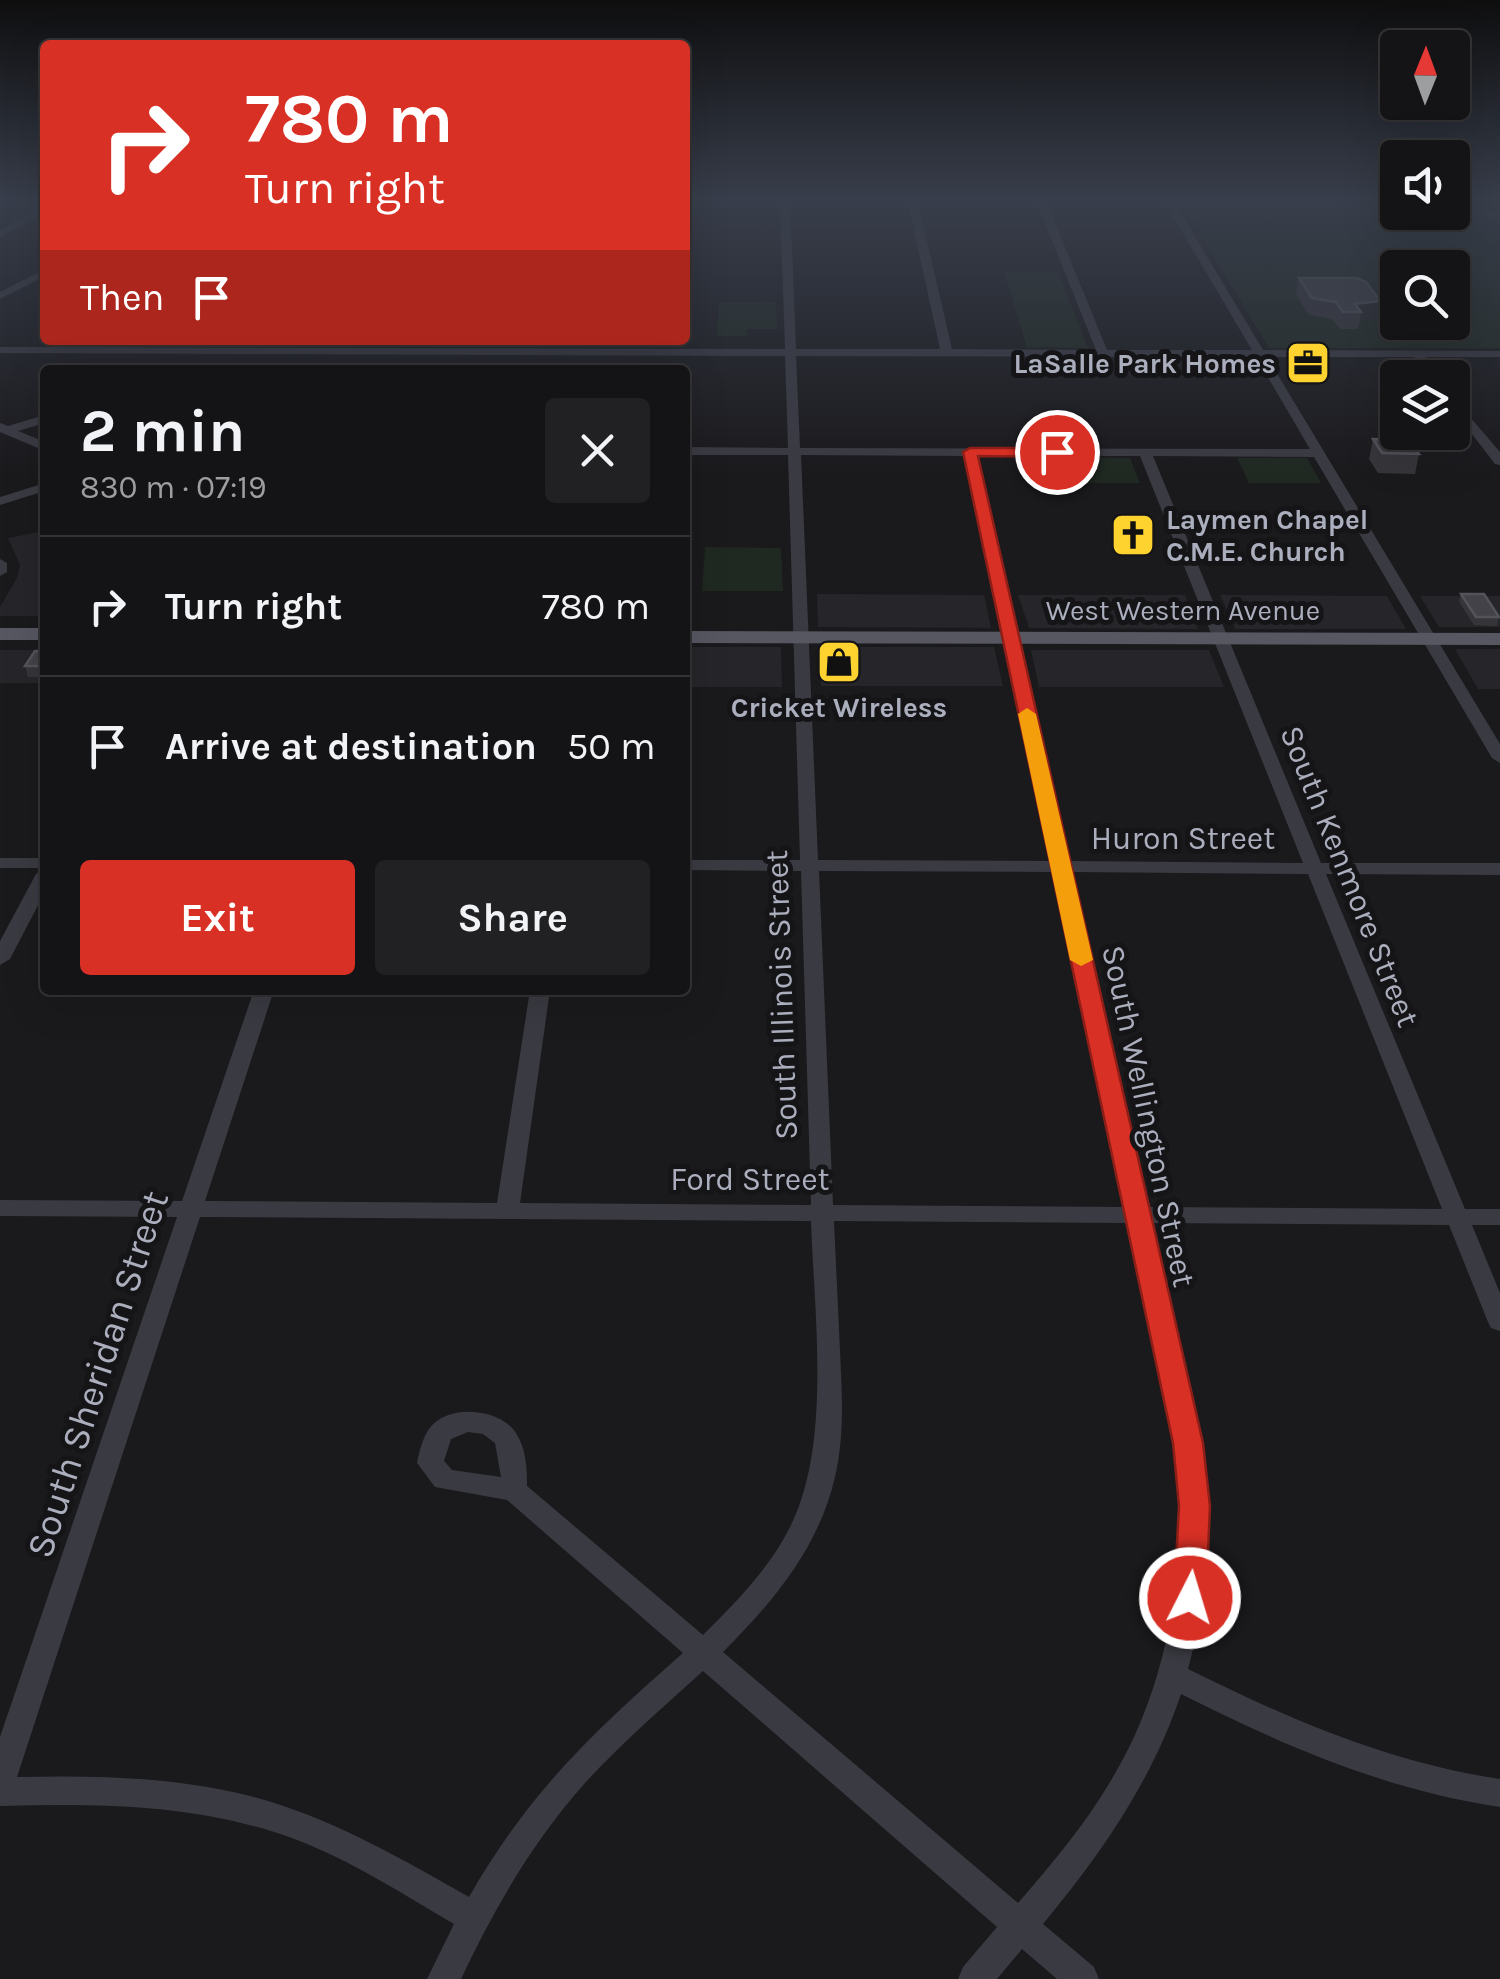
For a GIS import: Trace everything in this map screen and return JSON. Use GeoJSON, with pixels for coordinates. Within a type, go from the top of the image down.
{"type":"FeatureCollection","features":[{"type":"Feature","properties":{"kind":"main road"},"geometry":{"type":"LineString","coordinates":[[0,634],[40,634]]}},
{"type":"Feature","properties":{"kind":"main road","name":"West Western Avenue"},"geometry":{"type":"LineString","coordinates":[[690,636],[1500,639]]}},
{"type":"Feature","properties":{"kind":"street","name":"South Illinois Street"},"geometry":{"type":"LineString","coordinates":[[444,1979],[519,1845],[582,1766],[772,1584],[799,1544],[822,1490],[830,1424],[789,290]]}},
{"type":"Feature","properties":{"kind":"street"},"geometry":{"type":"LineString","coordinates":[[933,290],[947,352]]}},
{"type":"Feature","properties":{"kind":"street"},"geometry":{"type":"LineString","coordinates":[[1078,290],[1103,353]]}},
{"type":"Feature","properties":{"kind":"street"},"geometry":{"type":"LineString","coordinates":[[1222,290],[1500,758]]}},
{"type":"Feature","properties":{"kind":"street"},"geometry":{"type":"LineString","coordinates":[[0,350],[84,345],[637,346],[791,352],[1500,354]]}},
{"type":"Feature","properties":{"kind":"street"},"geometry":{"type":"LineString","coordinates":[[1417,353],[1422,360]]}},
{"type":"Feature","properties":{"kind":"street"},"geometry":{"type":"LineString","coordinates":[[4,429],[40,420]]}},
{"type":"Feature","properties":{"kind":"street"},"geometry":{"type":"LineString","coordinates":[[1470,421],[1498,455]]}},
{"type":"Feature","properties":{"kind":"street"},"geometry":{"type":"LineString","coordinates":[[4,429],[40,445]]}},
{"type":"Feature","properties":{"kind":"street"},"geometry":{"type":"LineString","coordinates":[[690,451],[1320,453]]}},
{"type":"Feature","properties":{"kind":"street","name":"South Wellington Street"},"geometry":{"type":"LineString","coordinates":[[970,452],[1188,1443],[1195,1506],[1194,1568],[1173,1676],[1121,1792],[1091,1838],[975,1979]]}},
{"type":"Feature","properties":{"kind":"street","name":"South Kenmore Street"},"geometry":{"type":"LineString","coordinates":[[1145,452],[1500,1322]]}},
{"type":"Feature","properties":{"kind":"street"},"geometry":{"type":"LineString","coordinates":[[0,502],[40,488]]}},
{"type":"Feature","properties":{"kind":"street"},"geometry":{"type":"LineString","coordinates":[[0,563],[0,572]]}},
{"type":"Feature","properties":{"kind":"street"},"geometry":{"type":"LineString","coordinates":[[0,862],[40,863]]}},
{"type":"Feature","properties":{"kind":"street","name":"Huron Street"},"geometry":{"type":"LineString","coordinates":[[690,865],[1500,869]]}},
{"type":"Feature","properties":{"kind":"street"},"geometry":{"type":"LineString","coordinates":[[0,959],[40,883]]}},
{"type":"Feature","properties":{"kind":"street","name":"South Sheridan Street"},"geometry":{"type":"LineString","coordinates":[[0,1782],[262,995]]}},
{"type":"Feature","properties":{"kind":"street"},"geometry":{"type":"LineString","coordinates":[[507,1212],[539,995]]}},
{"type":"Feature","properties":{"kind":"street","name":"Ford Street"},"geometry":{"type":"LineString","coordinates":[[0,1208],[1500,1217]]}},
{"type":"Feature","properties":{"kind":"street"},"geometry":{"type":"LineString","coordinates":[[514,1490],[1082,1979]]}},
{"type":"Feature","properties":{"kind":"street"},"geometry":{"type":"LineString","coordinates":[[1173,1676],[1337,1753],[1420,1778],[1500,1793]]}},
{"type":"Feature","properties":{"kind":"street"},"geometry":{"type":"LineString","coordinates":[[0,1792],[119,1790],[194,1799],[247,1811],[301,1827],[352,1849],[475,1918]]}},
{"type":"Feature","properties":{"kind":"shaded area"},"geometry":{"type":"Polygon","coordinates":[[[1010,290],[1065,290],[1088,348],[1027,347],[1010,290]]]}},
{"type":"Feature","properties":{"kind":"shaded area"},"geometry":{"type":"Polygon","coordinates":[[[1234,290],[1380,290],[1380,340],[1470,340],[1470,290],[1500,290],[1500,348],[1269,348],[1234,290]]]}},
{"type":"Feature","properties":{"kind":"shaded area"},"geometry":{"type":"Polygon","coordinates":[[[719,302],[776,302],[777,329],[747,329],[746,336],[717,336],[719,302]]]}},
{"type":"Feature","properties":{"kind":"shaded area"},"geometry":{"type":"Polygon","coordinates":[[[1062,457],[1130,458],[1140,483],[1071,483],[1062,457]]]}},
{"type":"Feature","properties":{"kind":"shaded area"},"geometry":{"type":"Polygon","coordinates":[[[1237,458],[1307,458],[1321,483],[1249,483],[1237,458]]]}},
{"type":"Feature","properties":{"kind":"shaded area"},"geometry":{"type":"Polygon","coordinates":[[[40,532],[40,616],[0,616],[0,607],[20,565],[8,538],[40,532]]]}},
{"type":"Feature","properties":{"kind":"shaded area"},"geometry":{"type":"Polygon","coordinates":[[[705,547],[781,548],[783,591],[702,591],[705,547]]]}},
{"type":"Feature","properties":{"kind":"shaded area"},"geometry":{"type":"Polygon","coordinates":[[[817,594],[984,595],[991,628],[818,627],[817,594]]]}},
{"type":"Feature","properties":{"kind":"shaded area"},"geometry":{"type":"Polygon","coordinates":[[[1018,595],[1185,595],[1198,629],[1029,628],[1018,595]]]}},
{"type":"Feature","properties":{"kind":"shaded area"},"geometry":{"type":"Polygon","coordinates":[[[1220,595],[1387,596],[1406,629],[1235,629],[1220,595]]]}},
{"type":"Feature","properties":{"kind":"shaded area"},"geometry":{"type":"Polygon","coordinates":[[[1420,596],[1500,596],[1500,627],[1439,627],[1420,596]]]}},
{"type":"Feature","properties":{"kind":"shaded area"},"geometry":{"type":"Polygon","coordinates":[[[690,647],[781,647],[782,687],[690,687],[690,647]]]}},
{"type":"Feature","properties":{"kind":"shaded area"},"geometry":{"type":"Polygon","coordinates":[[[820,647],[994,647],[1003,686],[821,686],[820,647]]]}},
{"type":"Feature","properties":{"kind":"shaded area"},"geometry":{"type":"Polygon","coordinates":[[[1455,649],[1500,649],[1500,689],[1478,689],[1455,649]]]}},
{"type":"Feature","properties":{"kind":"shaded area"},"geometry":{"type":"Polygon","coordinates":[[[0,650],[40,650],[40,683],[0,683],[0,650]]]}},
{"type":"Feature","properties":{"kind":"shaded area"},"geometry":{"type":"Polygon","coordinates":[[[1031,650],[1209,650],[1224,687],[1039,687],[1031,650]]]}},
{"type":"Feature","properties":{"kind":"building"},"geometry":{"type":"Polygon","coordinates":[[[1307,290],[1372,290],[1380,301],[1355,304],[1361,312],[1343,312],[1336,302],[1312,298],[1307,290]]]}},
{"type":"Feature","properties":{"kind":"building"},"geometry":{"type":"Polygon","coordinates":[[[1380,450],[1416,450],[1419,454],[1380,450]]]}},
{"type":"Feature","properties":{"kind":"building"},"geometry":{"type":"Polygon","coordinates":[[[1461,594],[1484,594],[1499,617],[1476,617],[1461,594]]]}},
{"type":"Feature","properties":{"kind":"building"},"geometry":{"type":"Polygon","coordinates":[[[35,651],[40,651],[40,666],[25,666],[35,651]]]}},
{"type":"Feature","properties":{"kind":"slow traffic"},"geometry":{"type":"LineString","coordinates":[[1027,714],[1081,960]]}},
{"type":"Feature","properties":{"kind":"place","name":"LaSalle Park Homes"},"geometry":{"type":"Point","coordinates":[1308,363]}},
{"type":"Feature","properties":{"kind":"place","name":"Laymen Chapel C.M.E. Church"},"geometry":{"type":"Point","coordinates":[1133,535]}},
{"type":"Feature","properties":{"kind":"place","name":"Cricket Wireless"},"geometry":{"type":"Point","coordinates":[839,662]}},
{"type":"Feature","properties":{"kind":"route"},"geometry":{"type":"LineString","coordinates":[[1057,452],[970,452],[1188,1443],[1195,1506],[1190,1598]]}}]}
